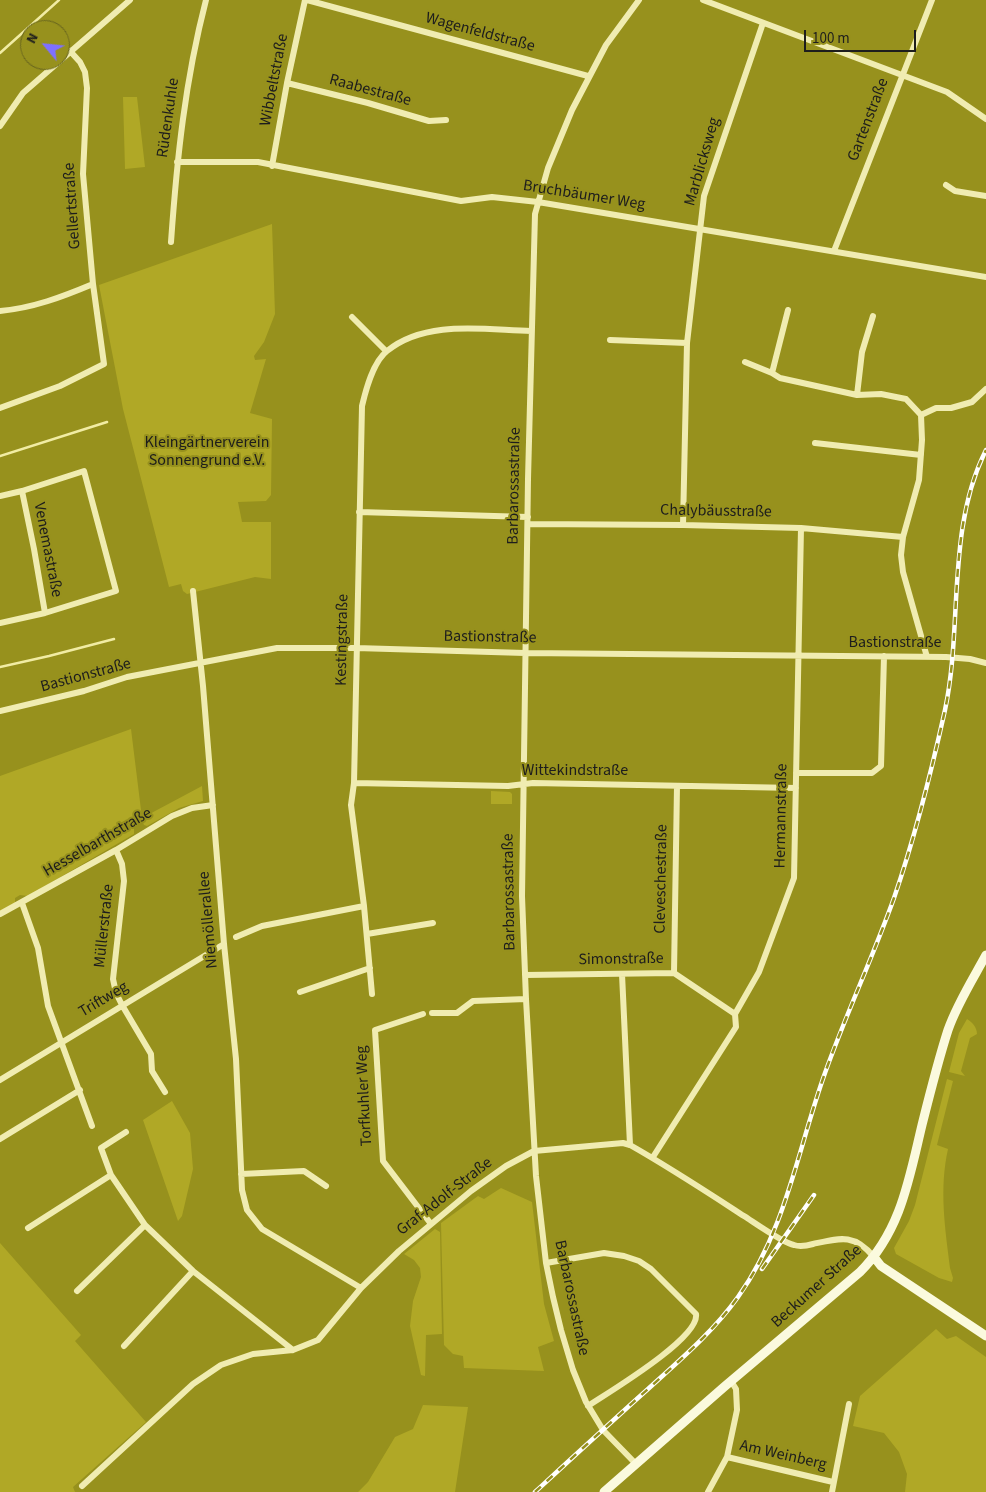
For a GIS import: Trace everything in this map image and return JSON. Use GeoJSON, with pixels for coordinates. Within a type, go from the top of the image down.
{"type":"FeatureCollection","features":[{"type":"Feature","properties":{"kind":"main road","name":"Beckumer Straße"},"geometry":{"type":"LineString","coordinates":[[604,1492],[852,1279],[874,1257],[892,1226],[904,1198],[949,1026],[986,955]]}},
{"type":"Feature","properties":{"kind":"main road"},"geometry":{"type":"LineString","coordinates":[[874,1257],[881,1266],[986,1336]]}},
{"type":"Feature","properties":{"kind":"street"},"geometry":{"type":"LineString","coordinates":[[70,51],[130,0]]}},
{"type":"Feature","properties":{"kind":"street","name":"Rüdenkuhle"},"geometry":{"type":"LineString","coordinates":[[171,242],[177,162],[190,74],[206,0]]}},
{"type":"Feature","properties":{"kind":"street","name":"Wagenfeldstraße"},"geometry":{"type":"LineString","coordinates":[[306,0],[588,76]]}},
{"type":"Feature","properties":{"kind":"street","name":"Wibbeltstraße"},"geometry":{"type":"LineString","coordinates":[[272,166],[287,83],[306,0]]}},
{"type":"Feature","properties":{"kind":"street","name":"Barbarossastraße"},"geometry":{"type":"LineString","coordinates":[[636,1464],[603,1430],[588,1406],[573,1370],[560,1330],[546,1263],[534,1152],[522,915],[525,653],[534,233],[538,202],[548,168],[572,110],[588,76],[606,45],[639,0]]}},
{"type":"Feature","properties":{"kind":"street"},"geometry":{"type":"LineString","coordinates":[[703,0],[947,92],[986,119]]}},
{"type":"Feature","properties":{"kind":"street","name":"Gartenstraße"},"geometry":{"type":"LineString","coordinates":[[834,251],[932,0]]}},
{"type":"Feature","properties":{"kind":"street","name":"Marblicksweg"},"geometry":{"type":"LineString","coordinates":[[683,524],[687,343],[704,196],[762,23]]}},
{"type":"Feature","properties":{"kind":"street","name":"Gellertstraße"},"geometry":{"type":"LineString","coordinates":[[0,408],[60,386],[104,364],[93,284],[83,174],[87,88],[85,72],[80,62],[70,51]]}},
{"type":"Feature","properties":{"kind":"street"},"geometry":{"type":"LineString","coordinates":[[0,126],[23,93],[49,70]]}},
{"type":"Feature","properties":{"kind":"street","name":"Raabestraße"},"geometry":{"type":"LineString","coordinates":[[287,83],[368,103],[429,121],[446,120]]}},
{"type":"Feature","properties":{"kind":"street","name":"Bruchbäumer Weg"},"geometry":{"type":"LineString","coordinates":[[177,162],[258,162],[461,201],[492,197],[538,202],[986,277]]}},
{"type":"Feature","properties":{"kind":"street"},"geometry":{"type":"LineString","coordinates":[[946,185],[955,191],[986,196]]}},
{"type":"Feature","properties":{"kind":"street"},"geometry":{"type":"LineString","coordinates":[[0,311],[31,307],[93,284]]}},
{"type":"Feature","properties":{"kind":"street"},"geometry":{"type":"LineString","coordinates":[[772,373],[788,310]]}},
{"type":"Feature","properties":{"kind":"street"},"geometry":{"type":"LineString","coordinates":[[858,395],[862,352],[873,316]]}},
{"type":"Feature","properties":{"kind":"street"},"geometry":{"type":"LineString","coordinates":[[352,317],[386,351]]}},
{"type":"Feature","properties":{"kind":"street","name":"Kestingstraße"},"geometry":{"type":"LineString","coordinates":[[372,994],[352,805],[362,406],[373,370],[386,351],[412,336],[429,330],[447,329],[531,331]]}},
{"type":"Feature","properties":{"kind":"street"},"geometry":{"type":"LineString","coordinates":[[610,340],[687,343]]}},
{"type":"Feature","properties":{"kind":"street"},"geometry":{"type":"LineString","coordinates":[[745,362],[780,378],[858,395],[881,394],[906,399],[921,416],[919,480],[903,537],[901,555],[927,656]]}},
{"type":"Feature","properties":{"kind":"street"},"geometry":{"type":"LineString","coordinates":[[921,416],[936,408],[951,408],[972,402],[986,389]]}},
{"type":"Feature","properties":{"kind":"street"},"geometry":{"type":"LineString","coordinates":[[815,443],[921,455]]}},
{"type":"Feature","properties":{"kind":"street"},"geometry":{"type":"LineString","coordinates":[[0,496],[84,471],[116,591],[45,614],[0,623]]}},
{"type":"Feature","properties":{"kind":"street","name":"Venemastraße"},"geometry":{"type":"LineString","coordinates":[[22,491],[45,614]]}},
{"type":"Feature","properties":{"kind":"street","name":"Chalybäusstraße"},"geometry":{"type":"LineString","coordinates":[[359,512],[528,520],[801,528],[903,537]]}},
{"type":"Feature","properties":{"kind":"street","name":"Hermannstraße"},"geometry":{"type":"LineString","coordinates":[[653,1157],[736,1027],[735,1014],[759,972],[794,878],[801,528]]}},
{"type":"Feature","properties":{"kind":"street"},"geometry":{"type":"LineString","coordinates":[[193,591],[200,664]]}},
{"type":"Feature","properties":{"kind":"street","name":"Bastionstraße"},"geometry":{"type":"LineString","coordinates":[[0,711],[84,691],[127,677],[277,648],[356,648],[525,653],[927,656],[963,658],[986,663]]}},
{"type":"Feature","properties":{"kind":"street"},"geometry":{"type":"LineString","coordinates":[[796,773],[872,773],[881,766],[884,656]]}},
{"type":"Feature","properties":{"kind":"street","name":"Niemöllerallee"},"geometry":{"type":"LineString","coordinates":[[200,664],[224,944],[236,1059],[242,1190],[247,1210],[262,1229],[361,1288]]}},
{"type":"Feature","properties":{"kind":"street","name":"Wittekindstraße"},"geometry":{"type":"LineString","coordinates":[[354,783],[508,786],[533,783],[796,788]]}},
{"type":"Feature","properties":{"kind":"street","name":"Cleveschestraße"},"geometry":{"type":"LineString","coordinates":[[674,973],[677,786]]}},
{"type":"Feature","properties":{"kind":"street","name":"Hesselbarthstraße"},"geometry":{"type":"LineString","coordinates":[[0,914],[116,850],[172,816],[192,808],[213,805]]}},
{"type":"Feature","properties":{"kind":"street","name":"Müllerstraße"},"geometry":{"type":"LineString","coordinates":[[116,850],[122,864],[124,881],[113,979],[116,993],[122,1005],[151,1054],[152,1070],[165,1092]]}},
{"type":"Feature","properties":{"kind":"street"},"geometry":{"type":"LineString","coordinates":[[22,903],[38,948],[48,1006],[92,1126]]}},
{"type":"Feature","properties":{"kind":"street"},"geometry":{"type":"LineString","coordinates":[[236,938],[262,926],[364,906]]}},
{"type":"Feature","properties":{"kind":"street"},"geometry":{"type":"LineString","coordinates":[[367,934],[433,923]]}},
{"type":"Feature","properties":{"kind":"street","name":"Triftweg"},"geometry":{"type":"LineString","coordinates":[[0,1080],[224,944]]}},
{"type":"Feature","properties":{"kind":"street"},"geometry":{"type":"LineString","coordinates":[[300,992],[370,968]]}},
{"type":"Feature","properties":{"kind":"street","name":"Simonstraße"},"geometry":{"type":"LineString","coordinates":[[525,975],[674,973],[735,1014]]}},
{"type":"Feature","properties":{"kind":"street"},"geometry":{"type":"LineString","coordinates":[[622,974],[630,1145]]}},
{"type":"Feature","properties":{"kind":"street"},"geometry":{"type":"LineString","coordinates":[[432,1013],[457,1013],[473,1001],[526,999]]}},
{"type":"Feature","properties":{"kind":"street","name":"Torfkuhler Weg"},"geometry":{"type":"LineString","coordinates":[[423,1014],[375,1030],[383,1161],[431,1224]]}},
{"type":"Feature","properties":{"kind":"street"},"geometry":{"type":"LineString","coordinates":[[0,1139],[80,1090]]}},
{"type":"Feature","properties":{"kind":"street"},"geometry":{"type":"LineString","coordinates":[[126,1132],[101,1148],[111,1175],[145,1225],[193,1271],[294,1350]]}},
{"type":"Feature","properties":{"kind":"street","name":"Graf-Adolf-Straße"},"geometry":{"type":"LineString","coordinates":[[82,1486],[193,1384],[221,1365],[253,1354],[294,1350],[318,1340],[361,1288],[399,1251],[476,1187],[506,1166],[534,1152],[623,1143],[630,1145],[653,1157],[792,1245],[803,1246],[838,1238],[848,1239],[858,1242],[874,1257]]}},
{"type":"Feature","properties":{"kind":"street"},"geometry":{"type":"LineString","coordinates":[[241,1174],[304,1172],[326,1186]]}},
{"type":"Feature","properties":{"kind":"street"},"geometry":{"type":"LineString","coordinates":[[28,1228],[111,1175]]}},
{"type":"Feature","properties":{"kind":"street"},"geometry":{"type":"LineString","coordinates":[[77,1291],[145,1225]]}},
{"type":"Feature","properties":{"kind":"street"},"geometry":{"type":"LineString","coordinates":[[546,1263],[604,1253],[624,1256],[639,1261],[651,1269],[696,1314],[697,1318],[694,1325],[676,1344],[634,1376],[588,1406]]}},
{"type":"Feature","properties":{"kind":"street"},"geometry":{"type":"LineString","coordinates":[[124,1346],[193,1271]]}},
{"type":"Feature","properties":{"kind":"street"},"geometry":{"type":"LineString","coordinates":[[708,1492],[726,1457],[738,1406],[736,1389],[731,1381]]}},
{"type":"Feature","properties":{"kind":"street","name":"Am Weinberg"},"geometry":{"type":"LineString","coordinates":[[832,1492],[849,1404]]}},
{"type":"Feature","properties":{"kind":"street","name":"Am Weinberg"},"geometry":{"type":"LineString","coordinates":[[726,1457],[833,1482]]}},
{"type":"Feature","properties":{"kind":"green space"},"geometry":{"type":"Polygon","coordinates":[[[123,97],[137,97],[145,167],[125,169],[123,97]]]}},
{"type":"Feature","properties":{"kind":"green space","name":"Kleingärtnerverein Sonnengrund e.V."},"geometry":{"type":"Polygon","coordinates":[[[272,224],[275,314],[264,342],[254,356],[255,360],[266,359],[250,413],[272,419],[271,495],[266,501],[238,502],[242,522],[271,522],[271,579],[255,577],[187,594],[183,591],[181,584],[169,587],[123,409],[99,285],[272,224]]]}},
{"type":"Feature","properties":{"kind":"green space"},"geometry":{"type":"Polygon","coordinates":[[[131,729],[142,818],[202,786],[203,801],[179,808],[147,826],[144,825],[141,818],[134,822],[134,834],[28,896],[20,895],[15,898],[15,903],[0,911],[0,776],[131,729]]]}},
{"type":"Feature","properties":{"kind":"green space"},"geometry":{"type":"Polygon","coordinates":[[[491,791],[510,792],[512,794],[512,804],[491,804],[491,791]]]}},
{"type":"Feature","properties":{"kind":"green space"},"geometry":{"type":"Polygon","coordinates":[[[967,1019],[974,1025],[977,1034],[970,1038],[961,1071],[965,1076],[949,1072],[959,1033],[967,1019]]]}},
{"type":"Feature","properties":{"kind":"green space"},"geometry":{"type":"Polygon","coordinates":[[[947,1079],[953,1081],[937,1145],[948,1149],[943,1194],[952,1282],[939,1278],[896,1254],[894,1248],[909,1221],[915,1205],[947,1079]]]}},
{"type":"Feature","properties":{"kind":"green space"},"geometry":{"type":"Polygon","coordinates":[[[172,1101],[190,1133],[193,1169],[182,1216],[178,1221],[143,1120],[172,1101]]]}},
{"type":"Feature","properties":{"kind":"green space"},"geometry":{"type":"Polygon","coordinates":[[[501,1188],[532,1202],[544,1304],[554,1341],[538,1347],[544,1371],[464,1368],[463,1356],[453,1354],[444,1345],[441,1223],[478,1196],[484,1199],[501,1188]]]}},
{"type":"Feature","properties":{"kind":"green space"},"geometry":{"type":"Polygon","coordinates":[[[435,1229],[440,1232],[442,1334],[426,1335],[425,1376],[421,1375],[410,1326],[413,1301],[421,1277],[420,1268],[414,1260],[404,1254],[435,1229]]]}},
{"type":"Feature","properties":{"kind":"green space"},"geometry":{"type":"Polygon","coordinates":[[[0,1243],[81,1335],[75,1341],[146,1422],[73,1487],[75,1492],[0,1492],[0,1243]]]}},
{"type":"Feature","properties":{"kind":"green space"},"geometry":{"type":"Polygon","coordinates":[[[936,1329],[947,1339],[956,1336],[986,1357],[986,1492],[905,1492],[907,1474],[899,1452],[884,1433],[853,1426],[860,1396],[936,1329]]]}},
{"type":"Feature","properties":{"kind":"green space"},"geometry":{"type":"Polygon","coordinates":[[[423,1405],[468,1407],[455,1492],[358,1492],[368,1482],[395,1437],[413,1429],[423,1405]]]}},
{"type":"Feature","properties":{"kind":"waterway"},"geometry":{"type":"LineString","coordinates":[[0,53],[59,0]]}},
{"type":"Feature","properties":{"kind":"waterway"},"geometry":{"type":"LineString","coordinates":[[0,456],[107,422]]}},
{"type":"Feature","properties":{"kind":"waterway"},"geometry":{"type":"LineString","coordinates":[[0,667],[114,639]]}},
{"type":"Feature","properties":{"kind":"railway"},"geometry":{"type":"LineString","coordinates":[[535,1492],[707,1334],[738,1297],[768,1244],[780,1216],[815,1101],[886,920],[916,828],[940,734],[950,678],[957,578],[965,512],[973,480],[986,450]]}},
{"type":"Feature","properties":{"kind":"railway"},"geometry":{"type":"LineString","coordinates":[[762,1269],[814,1195]]}}]}
